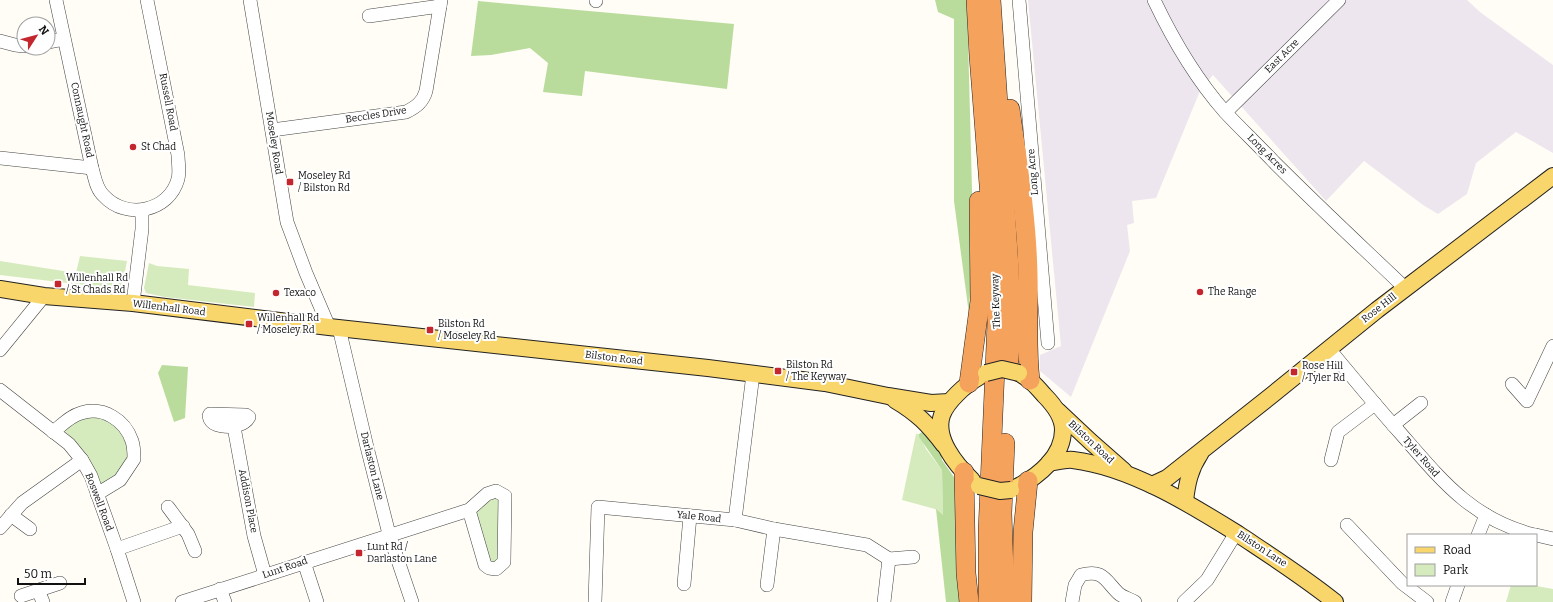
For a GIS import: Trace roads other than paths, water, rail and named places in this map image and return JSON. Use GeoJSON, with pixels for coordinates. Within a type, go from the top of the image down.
{"type":"FeatureCollection","features":[{"type":"Feature","properties":{"kind":"highway","name":"The Keyway"},"geometry":{"type":"LineString","coordinates":[[976,0],[993,236],[997,322],[988,532],[988,602]]}},
{"type":"Feature","properties":{"kind":"highway","name":"The Keyway"},"geometry":{"type":"LineString","coordinates":[[991,0],[1009,267],[1011,325],[1002,513],[1005,602]]}},
{"type":"Feature","properties":{"kind":"highway"},"geometry":{"type":"LineString","coordinates":[[994,42],[1010,107],[1022,193],[1028,275],[1028,340],[1025,376]]}},
{"type":"Feature","properties":{"kind":"highway"},"geometry":{"type":"LineString","coordinates":[[969,382],[980,301],[977,133],[979,56]]}},
{"type":"Feature","properties":{"kind":"highway"},"geometry":{"type":"LineString","coordinates":[[964,472],[966,573],[970,602]]}},
{"type":"Feature","properties":{"kind":"highway"},"geometry":{"type":"LineString","coordinates":[[1022,602],[1023,532],[1028,481]]}},
{"type":"Feature","properties":{"kind":"main road","name":"Rose Hill"},"geometry":{"type":"LineString","coordinates":[[1152,485],[1167,478],[1405,288],[1553,176]]}},
{"type":"Feature","properties":{"kind":"main road","name":"Willenhall Road"},"geometry":{"type":"LineString","coordinates":[[0,288],[44,296],[133,303],[334,327]]}},
{"type":"Feature","properties":{"kind":"main road","name":"Bilston Road"},"geometry":{"type":"LineString","coordinates":[[334,327],[536,348],[753,374],[825,383],[931,403],[949,402]]}},
{"type":"Feature","properties":{"kind":"main road"},"geometry":{"type":"LineString","coordinates":[[1002,370],[1025,376],[1056,408],[1063,429],[1060,443],[1049,463],[1028,481],[1011,490],[1000,491],[979,486],[964,472],[947,450],[943,437],[942,415],[949,402],[969,382],[986,373],[1002,370]]}},
{"type":"Feature","properties":{"kind":"main road","name":"Bilston Road"},"geometry":{"type":"LineString","coordinates":[[888,396],[913,411],[923,420],[947,450]]}},
{"type":"Feature","properties":{"kind":"main road","name":"Bilston Road"},"geometry":{"type":"LineString","coordinates":[[1056,408],[1127,474]]}},
{"type":"Feature","properties":{"kind":"main road","name":"Rose Hill"},"geometry":{"type":"LineString","coordinates":[[1185,501],[1191,469],[1208,444]]}},
{"type":"Feature","properties":{"kind":"main road","name":"Bilston Road"},"geometry":{"type":"LineString","coordinates":[[1049,463],[1071,460],[1090,463],[1127,474],[1185,501]]}},
{"type":"Feature","properties":{"kind":"main road","name":"Bilston Lane"},"geometry":{"type":"LineString","coordinates":[[1185,501],[1287,566],[1335,602]]}},
{"type":"Feature","properties":{"kind":"street","name":"Connaught Road"},"geometry":{"type":"LineString","coordinates":[[56,0],[97,187],[104,196],[115,205],[128,210],[142,210]]}},
{"type":"Feature","properties":{"kind":"street","name":"Russell Road"},"geometry":{"type":"LineString","coordinates":[[142,210],[152,208],[169,196],[174,189],[178,178],[178,155],[147,0]]}},
{"type":"Feature","properties":{"kind":"street","name":"Moseley Road"},"geometry":{"type":"LineString","coordinates":[[250,0],[287,222],[298,253],[334,327]]}},
{"type":"Feature","properties":{"kind":"street","name":"Long Acre"},"geometry":{"type":"LineString","coordinates":[[1019,0],[1048,343]]}},
{"type":"Feature","properties":{"kind":"street","name":"Long Acres"},"geometry":{"type":"LineString","coordinates":[[1154,0],[1170,32],[1185,56],[1203,84],[1226,112],[1316,204],[1405,288]]}},
{"type":"Feature","properties":{"kind":"street","name":"East Acre"},"geometry":{"type":"LineString","coordinates":[[1226,112],[1339,0]]}},
{"type":"Feature","properties":{"kind":"street"},"geometry":{"type":"LineString","coordinates":[[369,16],[441,3]]}},
{"type":"Feature","properties":{"kind":"street","name":"Beccles Drive"},"geometry":{"type":"LineString","coordinates":[[272,130],[406,112],[413,109],[424,98],[426,91],[441,3]]}},
{"type":"Feature","properties":{"kind":"street"},"geometry":{"type":"LineString","coordinates":[[56,40],[64,39]]}},
{"type":"Feature","properties":{"kind":"street"},"geometry":{"type":"LineString","coordinates":[[0,42],[16,45]]}},
{"type":"Feature","properties":{"kind":"street"},"geometry":{"type":"LineString","coordinates":[[0,158],[92,168]]}},
{"type":"Feature","properties":{"kind":"street"},"geometry":{"type":"LineString","coordinates":[[133,303],[142,229],[142,210]]}},
{"type":"Feature","properties":{"kind":"street"},"geometry":{"type":"LineString","coordinates":[[0,350],[44,296]]}},
{"type":"Feature","properties":{"kind":"street","name":"Darlaston Lane"},"geometry":{"type":"LineString","coordinates":[[334,327],[389,534],[412,602]]}},
{"type":"Feature","properties":{"kind":"street"},"geometry":{"type":"LineString","coordinates":[[1512,384],[1527,401],[1553,346]]}},
{"type":"Feature","properties":{"kind":"street","name":"Tyler Road"},"geometry":{"type":"LineString","coordinates":[[1329,349],[1446,485],[1466,502],[1486,515],[1506,526],[1533,534]]}},
{"type":"Feature","properties":{"kind":"street"},"geometry":{"type":"LineString","coordinates":[[735,520],[753,374]]}},
{"type":"Feature","properties":{"kind":"street","name":"Boswell Road"},"geometry":{"type":"LineString","coordinates":[[0,390],[69,444],[82,460],[91,476],[134,602]]}},
{"type":"Feature","properties":{"kind":"street"},"geometry":{"type":"LineString","coordinates":[[1393,425],[1421,403]]}},
{"type":"Feature","properties":{"kind":"street"},"geometry":{"type":"LineString","coordinates":[[1331,460],[1338,432],[1375,404]]}},
{"type":"Feature","properties":{"kind":"street"},"geometry":{"type":"LineString","coordinates":[[53,432],[73,416],[94,410],[109,414],[124,426],[132,441],[134,459],[120,480],[97,494]]}},
{"type":"Feature","properties":{"kind":"street","name":"Addison Place"},"geometry":{"type":"LineString","coordinates":[[234,427],[254,536],[266,575]]}},
{"type":"Feature","properties":{"kind":"street"},"geometry":{"type":"LineString","coordinates":[[0,528],[22,504],[82,460]]}},
{"type":"Feature","properties":{"kind":"street"},"geometry":{"type":"LineString","coordinates":[[496,491],[505,496],[504,562],[496,569],[489,568],[485,565],[469,510],[487,494],[496,491]]}},
{"type":"Feature","properties":{"kind":"street"},"geometry":{"type":"LineString","coordinates":[[168,507],[188,534],[195,551]]}},
{"type":"Feature","properties":{"kind":"street","name":"Yale Road"},"geometry":{"type":"LineString","coordinates":[[595,602],[598,507],[735,520],[774,529],[867,545],[889,559]]}},
{"type":"Feature","properties":{"kind":"street","name":"Lunt Road"},"geometry":{"type":"LineString","coordinates":[[182,602],[389,534],[469,510]]}},
{"type":"Feature","properties":{"kind":"street"},"geometry":{"type":"LineString","coordinates":[[12,515],[30,529]]}},
{"type":"Feature","properties":{"kind":"street"},"geometry":{"type":"LineString","coordinates":[[1478,534],[1486,515]]}},
{"type":"Feature","properties":{"kind":"street"},"geometry":{"type":"LineString","coordinates":[[684,584],[690,516]]}},
{"type":"Feature","properties":{"kind":"street"},"geometry":{"type":"LineString","coordinates":[[1347,525],[1402,583],[1427,602]]}},
{"type":"Feature","properties":{"kind":"street"},"geometry":{"type":"LineString","coordinates":[[117,549],[183,526]]}},
{"type":"Feature","properties":{"kind":"street"},"geometry":{"type":"LineString","coordinates":[[767,585],[774,529]]}},
{"type":"Feature","properties":{"kind":"street"},"geometry":{"type":"LineString","coordinates":[[1184,602],[1207,580],[1236,533]]}},
{"type":"Feature","properties":{"kind":"street","name":"Tyler Road"},"geometry":{"type":"LineString","coordinates":[[1537,535],[1553,539]]}},
{"type":"Feature","properties":{"kind":"street"},"geometry":{"type":"LineString","coordinates":[[884,602],[889,559],[913,557]]}},
{"type":"Feature","properties":{"kind":"street"},"geometry":{"type":"LineString","coordinates":[[304,562],[317,602]]}},
{"type":"Feature","properties":{"kind":"street"},"geometry":{"type":"LineString","coordinates":[[1072,602],[1075,585],[1082,576],[1094,573],[1109,581],[1119,593],[1135,602]]}},
{"type":"Feature","properties":{"kind":"street"},"geometry":{"type":"LineString","coordinates":[[21,596],[41,596],[60,583]]}},
{"type":"Feature","properties":{"kind":"street"},"geometry":{"type":"LineString","coordinates":[[1452,602],[1458,586]]}},
{"type":"Feature","properties":{"kind":"street"},"geometry":{"type":"LineString","coordinates":[[220,589],[225,602]]}},
{"type":"Feature","properties":{"kind":"place","name":"St Chad"},"geometry":{"type":"Point","coordinates":[133,147]}},
{"type":"Feature","properties":{"kind":"place","name":"Moseley Rd / Bilston Rd"},"geometry":{"type":"Point","coordinates":[290,182]}},
{"type":"Feature","properties":{"kind":"place","name":"Willenhall Rd / St Chads Rd"},"geometry":{"type":"Point","coordinates":[58,284]}},
{"type":"Feature","properties":{"kind":"place","name":"The Range"},"geometry":{"type":"Point","coordinates":[1200,292]}},
{"type":"Feature","properties":{"kind":"place","name":"Texaco"},"geometry":{"type":"Point","coordinates":[276,293]}},
{"type":"Feature","properties":{"kind":"place","name":"Willenhall Rd / Moseley Rd"},"geometry":{"type":"Point","coordinates":[249,324]}},
{"type":"Feature","properties":{"kind":"place","name":"Bilston Rd / Moseley Rd"},"geometry":{"type":"Point","coordinates":[430,330]}},
{"type":"Feature","properties":{"kind":"place","name":"Bilston Rd / The Keyway"},"geometry":{"type":"Point","coordinates":[778,371]}},
{"type":"Feature","properties":{"kind":"place","name":"Rose Hill / Tyler Rd"},"geometry":{"type":"Point","coordinates":[1294,372]}},
{"type":"Feature","properties":{"kind":"place","name":"Lunt Rd / Darlaston Lane"},"geometry":{"type":"Point","coordinates":[359,553]}}]}
